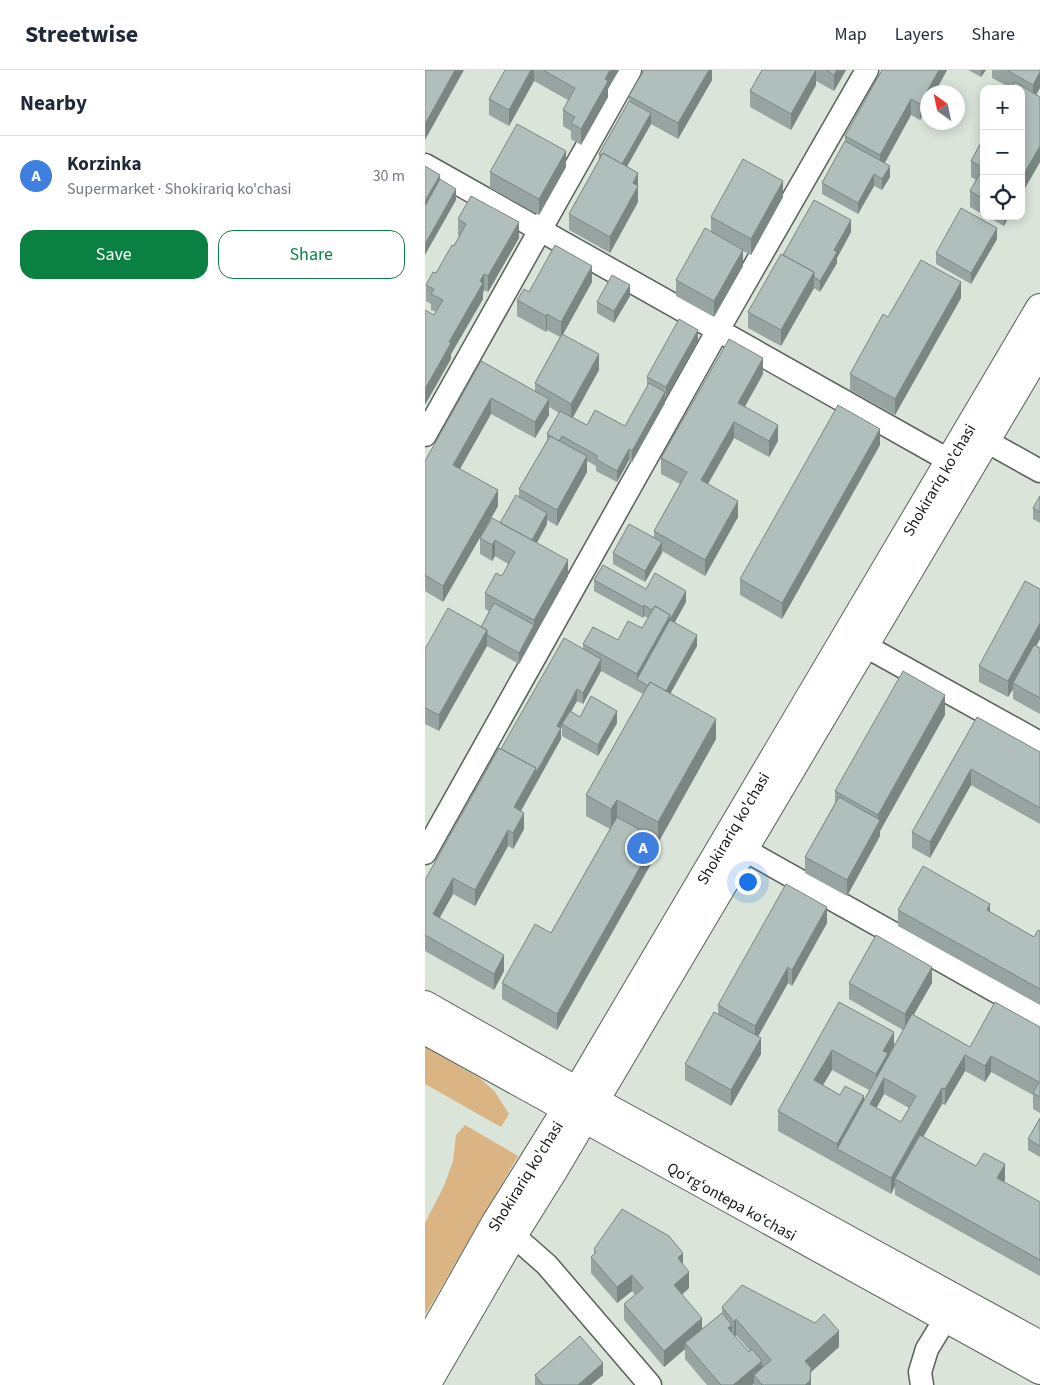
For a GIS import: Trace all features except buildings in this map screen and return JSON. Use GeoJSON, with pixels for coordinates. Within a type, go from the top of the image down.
{"type":"FeatureCollection","features":[{"type":"Feature","properties":{"kind":"main road","name":"Shokirariq ko'chasi"},"geometry":{"type":"LineString","coordinates":[[425,1348],[504,1230],[580,1105],[977,436],[1040,309]]}},
{"type":"Feature","properties":{"kind":"main road","name":"Shokirariq ko'chasi"},"geometry":{"type":"LineString","coordinates":[[855,640],[950,461],[977,436],[1040,349]]}},
{"type":"Feature","properties":{"kind":"main road","name":"Qoʻrgʻontepa koʻchasi"},"geometry":{"type":"LineString","coordinates":[[425,1005],[580,1105],[1040,1370]]}},
{"type":"Feature","properties":{"kind":"main road","name":"Qoʻrgʻontepa koʻchasi"},"geometry":{"type":"LineString","coordinates":[[425,1030],[580,1105],[1040,1344]]}},
{"type":"Feature","properties":{"kind":"main road","name":"Shokirariq ko'chasi"},"geometry":{"type":"LineString","coordinates":[[426,1385],[504,1230]]}},
{"type":"Feature","properties":{"kind":"street"},"geometry":{"type":"LineString","coordinates":[[425,435],[630,70]]}},
{"type":"Feature","properties":{"kind":"street"},"geometry":{"type":"LineString","coordinates":[[425,854],[867,70]]}},
{"type":"Feature","properties":{"kind":"street"},"geometry":{"type":"LineString","coordinates":[[425,165],[950,461]]}},
{"type":"Feature","properties":{"kind":"street"},"geometry":{"type":"LineString","coordinates":[[977,436],[1040,471]]}},
{"type":"Feature","properties":{"kind":"street"},"geometry":{"type":"LineString","coordinates":[[855,640],[1040,743]]}},
{"type":"Feature","properties":{"kind":"street"},"geometry":{"type":"LineString","coordinates":[[735,844],[1040,1016]]}},
{"type":"Feature","properties":{"kind":"street"},"geometry":{"type":"LineString","coordinates":[[504,1230],[547,1265],[650,1385]]}},
{"type":"Feature","properties":{"kind":"street"},"geometry":{"type":"LineString","coordinates":[[922,1385],[920,1372],[927,1349],[947,1318]]}},
{"type":"Feature","properties":{"kind":"shaded area"},"geometry":{"type":"Polygon","coordinates":[[[425,1047],[481,1079],[495,1092],[509,1114],[501,1127],[425,1084],[425,1047]]]}},
{"type":"Feature","properties":{"kind":"shaded area"},"geometry":{"type":"Polygon","coordinates":[[[465,1125],[518,1156],[425,1315],[425,1223],[444,1186],[453,1161],[456,1135],[465,1125]]]}},
{"type":"Feature","properties":{"kind":"place","name":"Korzinka"},"geometry":{"type":"Point","coordinates":[643,848]}}]}
